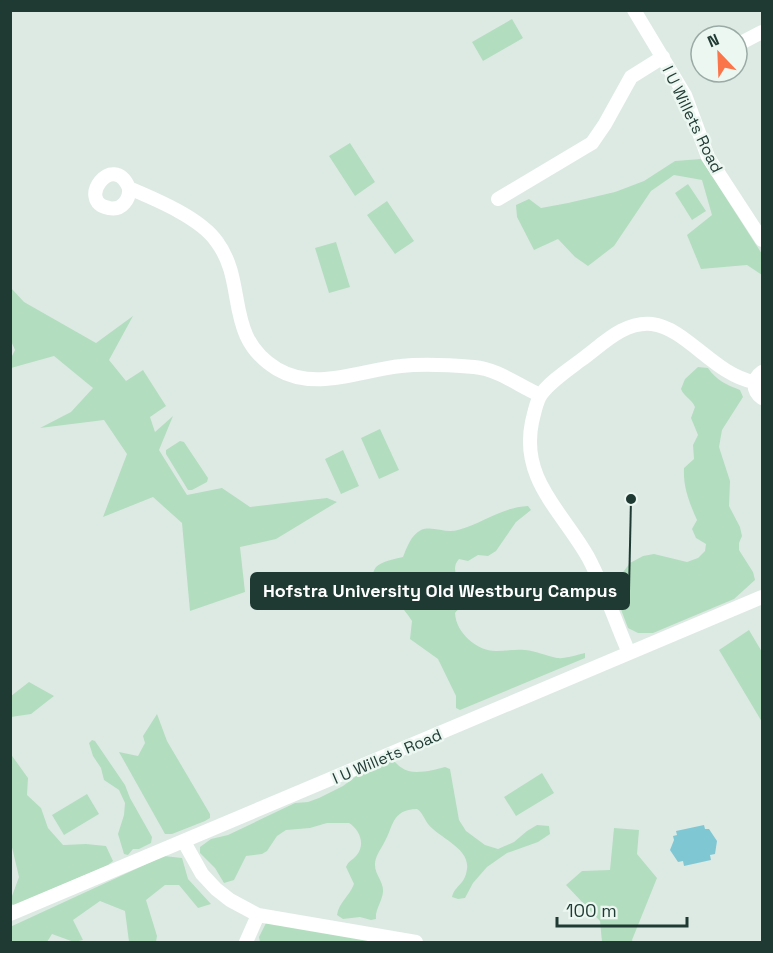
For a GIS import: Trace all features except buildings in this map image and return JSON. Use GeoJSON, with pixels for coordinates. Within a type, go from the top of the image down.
{"type":"FeatureCollection","features":[{"type":"Feature","properties":{"kind":"street","name":"I U Willets Road"},"geometry":{"type":"LineString","coordinates":[[634,10],[690,104],[708,157],[762,240]]}},
{"type":"Feature","properties":{"kind":"street","name":"I U Willets Road"},"geometry":{"type":"LineString","coordinates":[[498,199],[592,143],[631,77],[663,57]]}},
{"type":"Feature","properties":{"kind":"street"},"geometry":{"type":"LineString","coordinates":[[129,188],[194,221],[217,241],[229,263],[238,313],[247,337],[261,356],[280,370],[301,378],[321,380],[399,366],[474,367],[499,374],[540,395]]}},
{"type":"Feature","properties":{"kind":"street"},"geometry":{"type":"LineString","coordinates":[[629,653],[588,557],[541,486],[534,470],[530,456],[530,432],[540,395],[563,373],[620,330],[642,324],[656,325],[670,330],[732,375],[758,377],[756,393],[762,398]]}},
{"type":"Feature","properties":{"kind":"street","name":"I U Willets Road"},"geometry":{"type":"LineString","coordinates":[[10,914],[762,597]]}},
{"type":"Feature","properties":{"kind":"street"},"geometry":{"type":"LineString","coordinates":[[184,842],[202,874],[216,889],[258,915],[416,942]]}},
{"type":"Feature","properties":{"kind":"street"},"geometry":{"type":"LineString","coordinates":[[246,942],[258,915]]}},
{"type":"Feature","properties":{"kind":"green space"},"geometry":{"type":"Polygon","coordinates":[[[512,19],[523,38],[483,61],[472,42],[512,19]]]}},
{"type":"Feature","properties":{"kind":"green space"},"geometry":{"type":"Polygon","coordinates":[[[350,143],[375,182],[355,196],[329,156],[350,143]]]}},
{"type":"Feature","properties":{"kind":"green space"},"geometry":{"type":"Polygon","coordinates":[[[701,159],[762,254],[762,275],[747,265],[701,269],[687,235],[712,215],[702,180],[674,175],[651,191],[614,246],[588,266],[575,257],[558,239],[534,250],[517,217],[516,205],[529,199],[541,208],[568,203],[615,192],[644,181],[675,161],[701,159]]]}},
{"type":"Feature","properties":{"kind":"green space"},"geometry":{"type":"Polygon","coordinates":[[[688,184],[706,211],[692,220],[675,193],[688,184]]]}},
{"type":"Feature","properties":{"kind":"green space"},"geometry":{"type":"Polygon","coordinates":[[[387,201],[414,241],[395,254],[367,215],[387,201]]]}},
{"type":"Feature","properties":{"kind":"green space"},"geometry":{"type":"Polygon","coordinates":[[[336,242],[350,287],[329,293],[315,248],[336,242]]]}},
{"type":"Feature","properties":{"kind":"green space"},"geometry":{"type":"Polygon","coordinates":[[[11,288],[24,302],[96,343],[133,316],[109,360],[126,381],[143,370],[166,406],[150,417],[155,432],[173,416],[159,450],[187,495],[222,488],[250,507],[327,498],[337,502],[276,539],[240,547],[245,592],[190,611],[182,523],[153,497],[103,517],[127,454],[104,420],[40,428],[71,412],[93,388],[54,356],[11,368],[11,358],[15,350],[11,341],[11,288]]]}},
{"type":"Feature","properties":{"kind":"green space"},"geometry":{"type":"Polygon","coordinates":[[[698,367],[708,368],[722,382],[740,390],[743,397],[722,430],[719,447],[730,481],[729,506],[742,536],[739,550],[753,572],[755,580],[734,599],[653,633],[638,633],[628,628],[614,591],[614,584],[630,563],[643,556],[654,554],[687,562],[698,558],[705,551],[706,544],[696,538],[692,529],[697,520],[684,482],[684,468],[694,459],[693,445],[698,435],[691,418],[695,407],[681,389],[685,379],[698,367]]]}},
{"type":"Feature","properties":{"kind":"green space"},"geometry":{"type":"Polygon","coordinates":[[[380,429],[399,470],[379,479],[361,438],[380,429]]]}},
{"type":"Feature","properties":{"kind":"green space"},"geometry":{"type":"Polygon","coordinates":[[[180,441],[184,442],[208,478],[207,482],[192,490],[188,490],[166,454],[166,450],[180,441]]]}},
{"type":"Feature","properties":{"kind":"green space"},"geometry":{"type":"Polygon","coordinates":[[[343,450],[359,486],[341,494],[325,459],[343,450]]]}},
{"type":"Feature","properties":{"kind":"green space"},"geometry":{"type":"Polygon","coordinates":[[[528,506],[531,510],[516,522],[496,551],[488,556],[478,555],[468,561],[459,559],[455,569],[464,601],[455,613],[456,620],[463,634],[482,648],[496,651],[534,651],[560,658],[585,653],[585,658],[460,710],[456,708],[456,696],[438,659],[410,639],[412,621],[394,598],[375,580],[374,572],[376,567],[382,563],[403,557],[412,538],[421,530],[430,528],[458,530],[508,510],[528,506]]]}},
{"type":"Feature","properties":{"kind":"green space"},"geometry":{"type":"Polygon","coordinates":[[[749,630],[762,652],[762,722],[719,650],[749,630]]]}},
{"type":"Feature","properties":{"kind":"green space"},"geometry":{"type":"Polygon","coordinates":[[[29,682],[54,696],[31,714],[11,717],[11,696],[29,682]]]}},
{"type":"Feature","properties":{"kind":"green space"},"geometry":{"type":"Polygon","coordinates":[[[157,714],[167,741],[210,814],[210,818],[205,821],[172,834],[165,834],[119,752],[138,756],[145,743],[143,736],[157,714]]]}},
{"type":"Feature","properties":{"kind":"green space"},"geometry":{"type":"Polygon","coordinates":[[[92,740],[95,741],[125,785],[152,837],[151,843],[139,849],[133,849],[128,855],[124,854],[118,834],[125,803],[119,790],[104,780],[89,743],[92,740]]]}},
{"type":"Feature","properties":{"kind":"green space"},"geometry":{"type":"Polygon","coordinates":[[[10,753],[28,778],[27,795],[41,808],[48,828],[63,845],[106,846],[113,861],[15,905],[11,904],[12,896],[19,877],[11,843],[10,753]]]}},
{"type":"Feature","properties":{"kind":"green space"},"geometry":{"type":"Polygon","coordinates":[[[391,759],[411,772],[445,767],[450,769],[459,820],[466,831],[485,845],[498,849],[514,842],[537,825],[549,826],[550,834],[538,842],[507,853],[487,867],[473,883],[465,898],[458,899],[452,897],[466,874],[467,862],[464,855],[433,829],[417,809],[402,812],[394,820],[376,859],[375,869],[383,892],[376,919],[371,920],[360,917],[343,919],[337,915],[354,884],[346,867],[361,847],[359,834],[349,823],[327,823],[310,828],[286,830],[277,836],[267,851],[246,856],[234,880],[224,883],[215,868],[200,853],[200,847],[211,839],[228,835],[295,803],[319,798],[343,786],[363,771],[391,759]]]}},
{"type":"Feature","properties":{"kind":"green space"},"geometry":{"type":"Polygon","coordinates":[[[542,773],[554,793],[516,816],[504,797],[542,773]]]}},
{"type":"Feature","properties":{"kind":"green space"},"geometry":{"type":"Polygon","coordinates":[[[87,794],[99,814],[64,835],[52,815],[87,794]]]}},
{"type":"Feature","properties":{"kind":"green space"},"geometry":{"type":"Polygon","coordinates":[[[614,828],[639,830],[637,854],[657,878],[633,942],[602,942],[600,921],[566,885],[582,871],[610,870],[614,828]]]}},
{"type":"Feature","properties":{"kind":"green space"},"geometry":{"type":"Polygon","coordinates":[[[164,856],[182,858],[188,879],[211,904],[198,908],[179,885],[165,885],[146,900],[157,936],[156,942],[129,942],[125,911],[100,901],[73,920],[83,940],[74,942],[52,934],[47,942],[11,942],[10,927],[164,856]]]}},
{"type":"Feature","properties":{"kind":"green space"},"geometry":{"type":"Polygon","coordinates":[[[266,923],[387,942],[260,942],[259,937],[266,923]]]}},
{"type":"Feature","properties":{"kind":"water"},"geometry":{"type":"Polygon","coordinates":[[[704,825],[717,841],[715,854],[710,855],[711,860],[684,866],[683,861],[678,862],[670,850],[674,840],[673,836],[677,835],[676,831],[704,825]]]}},
{"type":"Feature","properties":{"kind":"place","name":"Hofstra University Old Westbury Campus"},"geometry":{"type":"Point","coordinates":[631,499]}}]}
